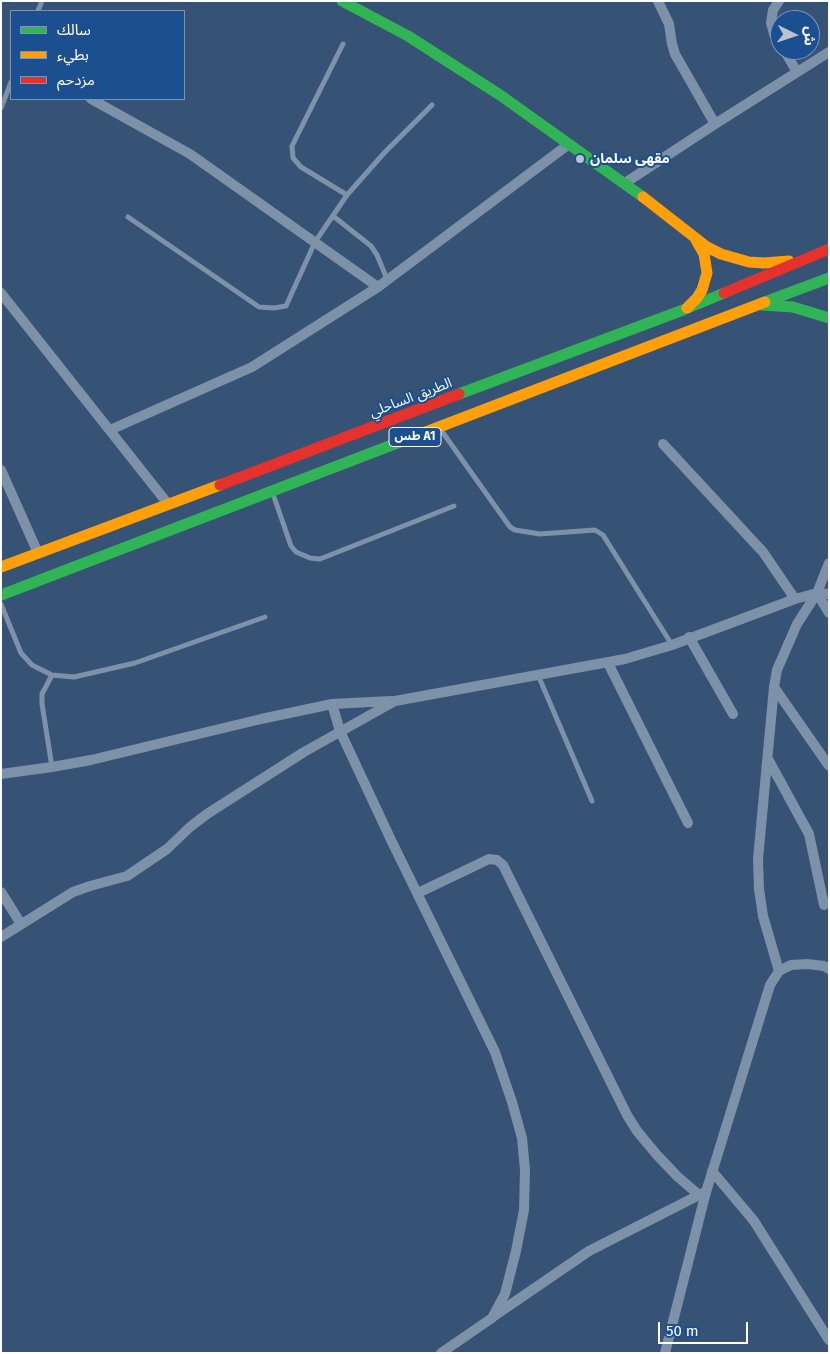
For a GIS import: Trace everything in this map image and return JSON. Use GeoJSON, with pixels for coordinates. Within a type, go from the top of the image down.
{"type":"FeatureCollection","features":[{"type":"Feature","properties":{"kind":"main road"},"geometry":{"type":"LineString","coordinates":[[342,1],[408,36],[500,95],[625,183],[695,239],[721,254],[749,262],[779,263],[807,257]]}},
{"type":"Feature","properties":{"kind":"main road"},"geometry":{"type":"LineString","coordinates":[[683,310],[691,305],[702,290],[707,273],[704,254],[695,239]]}},
{"type":"Feature","properties":{"kind":"main road","name":"الطريق الساحلي"},"geometry":{"type":"LineString","coordinates":[[1,567],[683,310],[807,257],[829,250]]}},
{"type":"Feature","properties":{"kind":"main road","name":"طس A1"},"geometry":{"type":"LineString","coordinates":[[1,595],[829,278]]}},
{"type":"Feature","properties":{"kind":"main road"},"geometry":{"type":"LineString","coordinates":[[758,305],[793,307],[829,318]]}},
{"type":"Feature","properties":{"kind":"street"},"geometry":{"type":"LineString","coordinates":[[658,1],[669,24],[675,54],[714,124]]}},
{"type":"Feature","properties":{"kind":"street"},"geometry":{"type":"LineString","coordinates":[[625,183],[714,124],[829,52]]}},
{"type":"Feature","properties":{"kind":"street"},"geometry":{"type":"LineString","coordinates":[[790,60],[797,72]]}},
{"type":"Feature","properties":{"kind":"street"},"geometry":{"type":"LineString","coordinates":[[93,100],[190,154],[378,287]]}},
{"type":"Feature","properties":{"kind":"street"},"geometry":{"type":"LineString","coordinates":[[110,430],[252,367],[378,287],[569,144]]}},
{"type":"Feature","properties":{"kind":"street"},"geometry":{"type":"LineString","coordinates":[[1,293],[168,504]]}},
{"type":"Feature","properties":{"kind":"street"},"geometry":{"type":"LineString","coordinates":[[662,444],[763,552],[795,599]]}},
{"type":"Feature","properties":{"kind":"street"},"geometry":{"type":"LineString","coordinates":[[1,470],[38,553]]}},
{"type":"Feature","properties":{"kind":"street"},"geometry":{"type":"LineString","coordinates":[[779,972],[763,916],[759,889],[758,860],[774,687],[777,670],[797,624],[817,594],[829,563]]}},
{"type":"Feature","properties":{"kind":"street"},"geometry":{"type":"LineString","coordinates":[[817,594],[829,613]]}},
{"type":"Feature","properties":{"kind":"street"},"geometry":{"type":"LineString","coordinates":[[1,774],[91,760],[332,704],[394,701],[608,663],[672,644],[795,599],[817,594],[829,594]]}},
{"type":"Feature","properties":{"kind":"street"},"geometry":{"type":"LineString","coordinates":[[689,637],[733,714]]}},
{"type":"Feature","properties":{"kind":"street"},"geometry":{"type":"LineString","coordinates":[[608,663],[688,823]]}},
{"type":"Feature","properties":{"kind":"street"},"geometry":{"type":"LineString","coordinates":[[774,687],[829,766]]}},
{"type":"Feature","properties":{"kind":"street"},"geometry":{"type":"LineString","coordinates":[[1,937],[73,892],[127,876],[148,864],[206,814],[340,730],[394,701]]}},
{"type":"Feature","properties":{"kind":"street"},"geometry":{"type":"LineString","coordinates":[[332,704],[340,730],[495,1052],[522,1138],[525,1190],[521,1228],[505,1294],[492,1318]]}},
{"type":"Feature","properties":{"kind":"street"},"geometry":{"type":"LineString","coordinates":[[767,758],[809,834],[824,906]]}},
{"type":"Feature","properties":{"kind":"street"},"geometry":{"type":"LineString","coordinates":[[418,894],[489,859],[497,860],[503,864],[627,1115],[637,1131],[678,1177],[703,1193]]}},
{"type":"Feature","properties":{"kind":"street"},"geometry":{"type":"LineString","coordinates":[[1,892],[22,924]]}},
{"type":"Feature","properties":{"kind":"street"},"geometry":{"type":"LineString","coordinates":[[665,1353],[703,1193],[712,1171],[770,985],[779,972],[792,965],[807,964],[824,966],[829,969]]}},
{"type":"Feature","properties":{"kind":"street"},"geometry":{"type":"LineString","coordinates":[[712,1171],[754,1221],[829,1340]]}},
{"type":"Feature","properties":{"kind":"street"},"geometry":{"type":"LineString","coordinates":[[441,1353],[588,1251],[703,1193]]}},
{"type":"Feature","properties":{"kind":"lane"},"geometry":{"type":"LineString","coordinates":[[343,44],[292,146],[293,158],[301,167],[347,195]]}},
{"type":"Feature","properties":{"kind":"lane"},"geometry":{"type":"LineString","coordinates":[[1,108],[10,85]]}},
{"type":"Feature","properties":{"kind":"lane"},"geometry":{"type":"LineString","coordinates":[[128,217],[259,306],[274,308],[286,306],[315,242],[347,195],[385,152],[432,105]]}},
{"type":"Feature","properties":{"kind":"lane"},"geometry":{"type":"LineString","coordinates":[[333,216],[371,246],[388,279]]}},
{"type":"Feature","properties":{"kind":"lane"},"geometry":{"type":"LineString","coordinates":[[439,427],[514,530],[546,534],[595,530],[604,535],[672,644]]}},
{"type":"Feature","properties":{"kind":"lane"},"geometry":{"type":"LineString","coordinates":[[272,491],[291,546],[296,552],[320,559],[454,506]]}},
{"type":"Feature","properties":{"kind":"lane"},"geometry":{"type":"LineString","coordinates":[[1,604],[21,653],[32,665],[52,675],[74,677],[135,663],[265,617]]}},
{"type":"Feature","properties":{"kind":"lane"},"geometry":{"type":"LineString","coordinates":[[52,675],[42,694],[52,767]]}},
{"type":"Feature","properties":{"kind":"lane"},"geometry":{"type":"LineString","coordinates":[[538,675],[592,801]]}},
{"type":"Feature","properties":{"kind":"traffic: fast"},"geometry":{"type":"LineString","coordinates":[[342,1],[408,36],[500,95],[643,197]]}},
{"type":"Feature","properties":{"kind":"traffic: fast"},"geometry":{"type":"LineString","coordinates":[[765,302],[829,278]]}},
{"type":"Feature","properties":{"kind":"traffic: fast"},"geometry":{"type":"LineString","coordinates":[[459,394],[724,293]]}},
{"type":"Feature","properties":{"kind":"traffic: fast"},"geometry":{"type":"LineString","coordinates":[[762,305],[793,307],[829,318]]}},
{"type":"Feature","properties":{"kind":"traffic: fast"},"geometry":{"type":"LineString","coordinates":[[1,595],[405,440]]}},
{"type":"Feature","properties":{"kind":"traffic: slow"},"geometry":{"type":"LineString","coordinates":[[643,197],[707,247],[721,254],[749,262],[789,261]]}},
{"type":"Feature","properties":{"kind":"traffic: slow"},"geometry":{"type":"LineString","coordinates":[[687,308],[702,290],[707,273],[704,254],[696,240]]}},
{"type":"Feature","properties":{"kind":"traffic: slow"},"geometry":{"type":"LineString","coordinates":[[405,440],[765,302]]}},
{"type":"Feature","properties":{"kind":"traffic: slow"},"geometry":{"type":"LineString","coordinates":[[1,567],[220,485]]}},
{"type":"Feature","properties":{"kind":"traffic: jam"},"geometry":{"type":"LineString","coordinates":[[724,293],[829,249]]}},
{"type":"Feature","properties":{"kind":"traffic: jam"},"geometry":{"type":"LineString","coordinates":[[220,485],[459,394]]}},
{"type":"Feature","properties":{"kind":"place","name":"مقهى سلمان"},"geometry":{"type":"Point","coordinates":[580,159]}}]}
